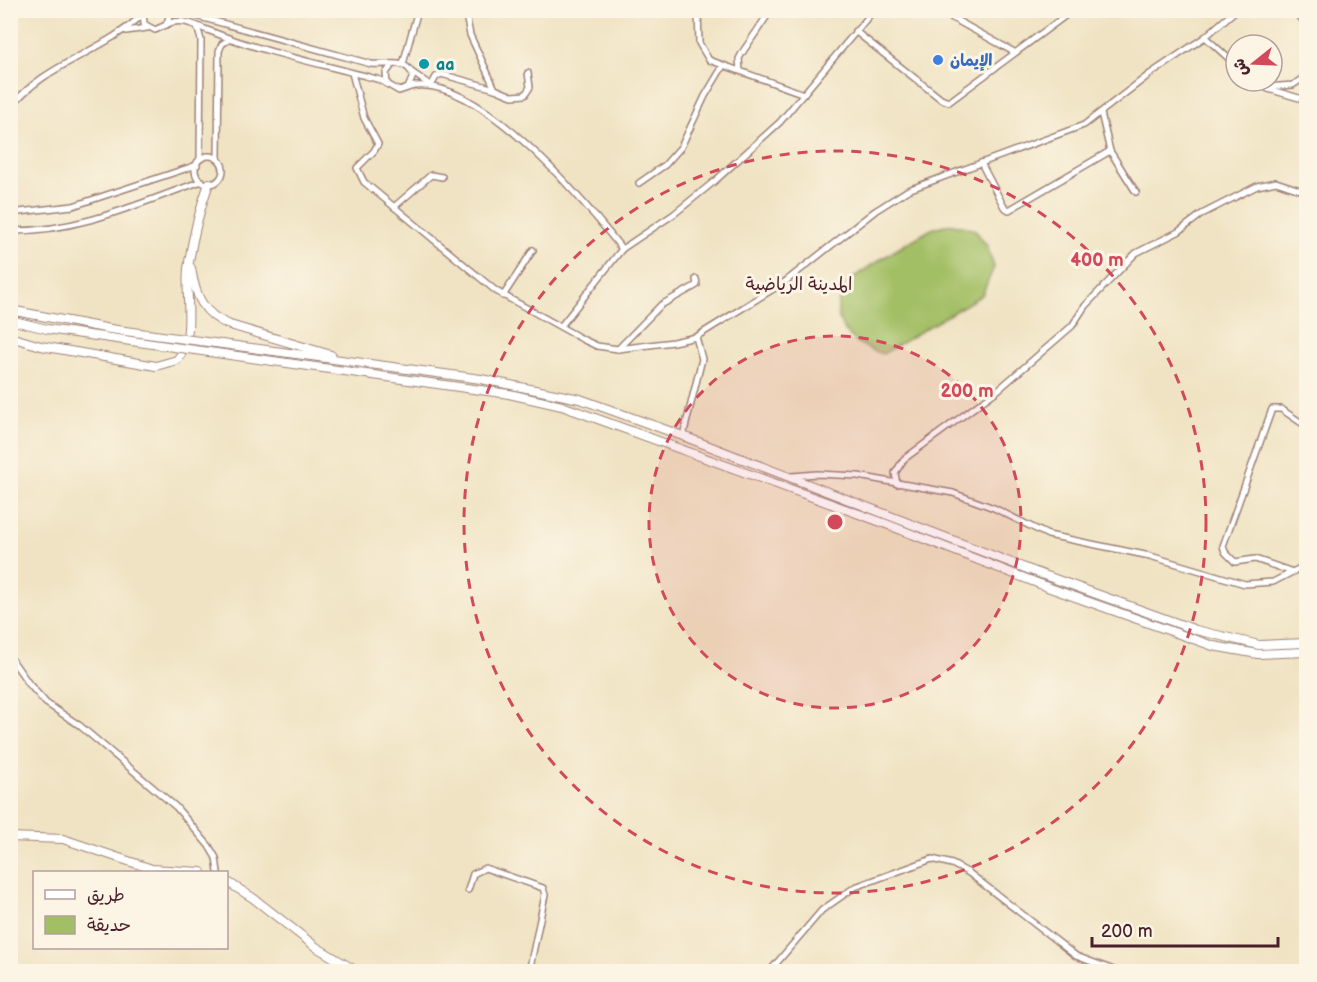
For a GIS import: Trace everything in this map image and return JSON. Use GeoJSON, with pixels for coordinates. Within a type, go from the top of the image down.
{"type":"FeatureCollection","features":[{"type":"Feature","properties":{"kind":"main road"},"geometry":{"type":"LineString","coordinates":[[10,337],[41,346],[156,366],[172,363],[182,354],[187,341],[190,260],[206,182]]}},
{"type":"Feature","properties":{"kind":"main road"},"geometry":{"type":"LineString","coordinates":[[190,260],[199,299],[215,318],[230,325],[359,363]]}},
{"type":"Feature","properties":{"kind":"main road"},"geometry":{"type":"LineString","coordinates":[[10,310],[110,328],[542,390],[580,399],[683,436],[1030,570],[1196,630],[1259,645],[1306,643]]}},
{"type":"Feature","properties":{"kind":"main road"},"geometry":{"type":"LineString","coordinates":[[10,320],[47,329],[548,402],[663,441],[1050,588],[1213,646],[1258,654],[1306,652]]}},
{"type":"Feature","properties":{"kind":"main road"},"geometry":{"type":"LineString","coordinates":[[10,837],[63,839],[152,869],[176,871]]}},
{"type":"Feature","properties":{"kind":"main road"},"geometry":{"type":"LineString","coordinates":[[228,882],[253,898],[316,947],[358,972]]}},
{"type":"Feature","properties":{"kind":"street"},"geometry":{"type":"LineString","coordinates":[[166,25],[169,17],[167,10]]}},
{"type":"Feature","properties":{"kind":"street"},"geometry":{"type":"LineString","coordinates":[[174,10],[370,64],[403,64],[431,86],[470,100],[486,110],[588,207],[622,249]]}},
{"type":"Feature","properties":{"kind":"street"},"geometry":{"type":"LineString","coordinates":[[183,10],[190,15]]}},
{"type":"Feature","properties":{"kind":"street"},"geometry":{"type":"LineString","coordinates":[[403,64],[418,10]]}},
{"type":"Feature","properties":{"kind":"street"},"geometry":{"type":"LineString","coordinates":[[465,10],[470,34],[495,89]]}},
{"type":"Feature","properties":{"kind":"street"},"geometry":{"type":"LineString","coordinates":[[698,10],[697,32],[702,51],[709,60],[804,93]]}},
{"type":"Feature","properties":{"kind":"street"},"geometry":{"type":"LineString","coordinates":[[740,71],[739,58],[771,10]]}},
{"type":"Feature","properties":{"kind":"street"},"geometry":{"type":"LineString","coordinates":[[561,326],[622,249],[674,214],[727,171],[780,122],[874,10]]}},
{"type":"Feature","properties":{"kind":"street"},"geometry":{"type":"LineString","coordinates":[[938,10],[1014,52]]}},
{"type":"Feature","properties":{"kind":"street"},"geometry":{"type":"LineString","coordinates":[[855,31],[946,102],[953,100],[1014,52],[1073,10]]}},
{"type":"Feature","properties":{"kind":"street"},"geometry":{"type":"LineString","coordinates":[[352,74],[364,118],[378,144],[359,165],[357,172],[364,182],[503,296],[591,344],[618,349],[649,347],[696,336],[808,265],[887,203],[918,186],[1069,132],[1101,113],[1150,74],[1205,37],[1236,10]]}},
{"type":"Feature","properties":{"kind":"street"},"geometry":{"type":"LineString","coordinates":[[1294,10],[1306,24]]}},
{"type":"Feature","properties":{"kind":"street"},"geometry":{"type":"LineString","coordinates":[[10,108],[42,76],[121,32],[142,12],[147,27]]}},
{"type":"Feature","properties":{"kind":"street"},"geometry":{"type":"LineString","coordinates":[[121,32],[147,27],[159,30],[178,21],[247,45],[380,80],[399,91],[431,86]]}},
{"type":"Feature","properties":{"kind":"street"},"geometry":{"type":"LineString","coordinates":[[197,26],[201,40],[199,162],[196,174],[206,182]]}},
{"type":"Feature","properties":{"kind":"street"},"geometry":{"type":"LineString","coordinates":[[247,45],[250,31]]}},
{"type":"Feature","properties":{"kind":"street"},"geometry":{"type":"LineString","coordinates":[[1205,37],[1224,54]]}},
{"type":"Feature","properties":{"kind":"street"},"geometry":{"type":"LineString","coordinates":[[10,231],[49,229],[91,220],[206,182],[218,181],[223,172],[218,159],[219,51],[222,44],[230,39]]}},
{"type":"Feature","properties":{"kind":"street"},"geometry":{"type":"LineString","coordinates":[[387,84],[386,73],[392,65]]}},
{"type":"Feature","properties":{"kind":"street"},"geometry":{"type":"LineString","coordinates":[[639,183],[665,165],[681,147],[705,96],[723,66]]}},
{"type":"Feature","properties":{"kind":"street"},"geometry":{"type":"LineString","coordinates":[[408,88],[412,80],[412,71]]}},
{"type":"Feature","properties":{"kind":"street"},"geometry":{"type":"LineString","coordinates":[[431,86],[436,77],[444,74],[512,96],[525,95],[530,87],[528,74]]}},
{"type":"Feature","properties":{"kind":"street"},"geometry":{"type":"LineString","coordinates":[[1284,85],[1296,84],[1306,76]]}},
{"type":"Feature","properties":{"kind":"street"},"geometry":{"type":"LineString","coordinates":[[1284,93],[1306,100]]}},
{"type":"Feature","properties":{"kind":"street"},"geometry":{"type":"LineString","coordinates":[[1101,113],[1110,151],[1136,192]]}},
{"type":"Feature","properties":{"kind":"street"},"geometry":{"type":"LineString","coordinates":[[981,163],[1004,207],[1009,210],[1110,151]]}},
{"type":"Feature","properties":{"kind":"street"},"geometry":{"type":"LineString","coordinates":[[10,213],[73,206],[199,162],[207,156],[218,159]]}},
{"type":"Feature","properties":{"kind":"street"},"geometry":{"type":"LineString","coordinates":[[394,207],[431,175],[442,177]]}},
{"type":"Feature","properties":{"kind":"street"},"geometry":{"type":"LineString","coordinates":[[897,484],[895,473],[904,459],[998,390],[1072,326],[1084,306],[1136,254],[1178,232],[1216,206],[1257,186],[1276,182],[1306,192]]}},
{"type":"Feature","properties":{"kind":"street"},"geometry":{"type":"LineString","coordinates":[[503,296],[533,250]]}},
{"type":"Feature","properties":{"kind":"street"},"geometry":{"type":"LineString","coordinates":[[618,349],[661,305],[697,285],[696,279]]}},
{"type":"Feature","properties":{"kind":"street"},"geometry":{"type":"LineString","coordinates":[[683,436],[702,359],[696,336]]}},
{"type":"Feature","properties":{"kind":"street"},"geometry":{"type":"LineString","coordinates":[[1293,572],[1255,559],[1235,562],[1225,552],[1224,546],[1272,409],[1281,409],[1306,426]]}},
{"type":"Feature","properties":{"kind":"street"},"geometry":{"type":"LineString","coordinates":[[790,477],[834,474],[967,497],[1048,535],[1150,556],[1229,581],[1265,584],[1306,565]]}},
{"type":"Feature","properties":{"kind":"street"},"geometry":{"type":"LineString","coordinates":[[10,657],[46,703],[79,725],[176,807],[209,846],[216,858],[218,871]]}},
{"type":"Feature","properties":{"kind":"street"},"geometry":{"type":"LineString","coordinates":[[769,972],[832,901],[866,882],[932,859],[952,864],[969,873],[1076,956],[1119,972]]}},
{"type":"Feature","properties":{"kind":"street"},"geometry":{"type":"LineString","coordinates":[[468,890],[473,874],[484,868],[543,888],[545,895],[528,972]]}},
{"type":"Feature","properties":{"kind":"green space"},"geometry":{"type":"Polygon","coordinates":[[[954,224],[975,230],[987,246],[994,267],[982,295],[883,354],[850,336],[839,318],[838,307],[841,295],[849,282],[875,263],[932,229],[954,224]]]}},
{"type":"Feature","properties":{"kind":"place","name":"الإيمان"},"geometry":{"type":"Point","coordinates":[938,60]}},
{"type":"Feature","properties":{"kind":"place","name":"aa"},"geometry":{"type":"Point","coordinates":[424,64]}},
{"type":"Feature","properties":{"kind":"district","name":"المدينة الرياضية"},"geometry":{"type":"Point","coordinates":[799,284]}}]}
